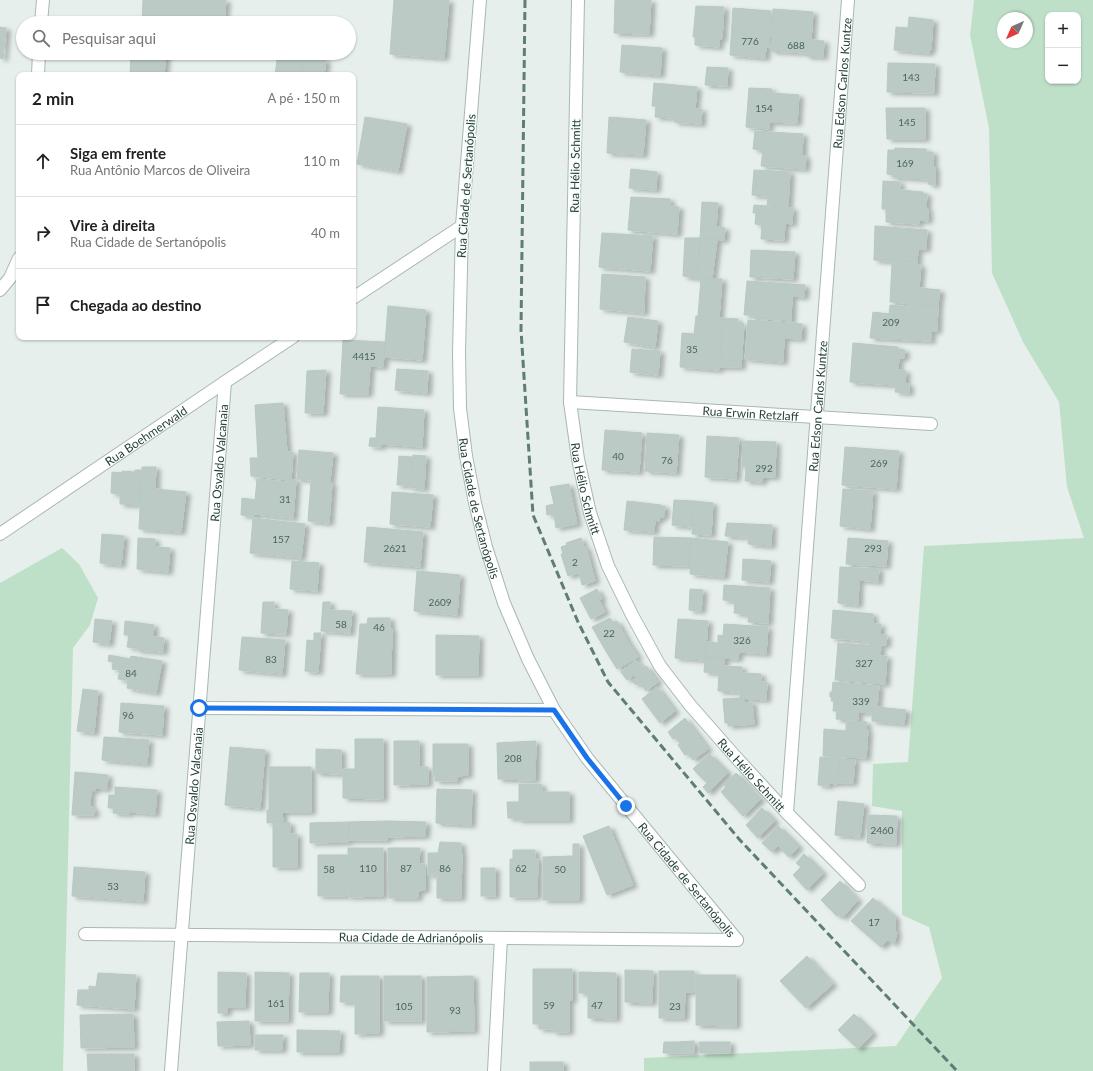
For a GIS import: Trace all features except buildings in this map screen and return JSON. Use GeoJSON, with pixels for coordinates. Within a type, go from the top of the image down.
{"type":"FeatureCollection","features":[{"type":"Feature","properties":{"kind":"street"},"geometry":{"type":"LineString","coordinates":[[42,16],[43,0]]}},
{"type":"Feature","properties":{"kind":"street","name":"Rua Cidade de Sertanópolis"},"geometry":{"type":"LineString","coordinates":[[480,0],[462,226],[459,352],[460,408],[466,456],[475,503],[486,547],[504,603],[528,659],[554,710],[587,758],[737,940]]}},
{"type":"Feature","properties":{"kind":"street","name":"Rua Hélio Schmitt"},"geometry":{"type":"LineString","coordinates":[[578,0],[570,402],[578,459],[590,513],[608,566],[632,615],[660,666],[690,705],[733,754],[787,813],[859,885]]}},
{"type":"Feature","properties":{"kind":"street","name":"Rua Edson Carlos Kuntze"},"geometry":{"type":"LineString","coordinates":[[787,813],[848,0]]}},
{"type":"Feature","properties":{"kind":"street"},"geometry":{"type":"LineString","coordinates":[[38,72],[39,60]]}},
{"type":"Feature","properties":{"kind":"street"},"geometry":{"type":"LineString","coordinates":[[356,296],[462,226]]}},
{"type":"Feature","properties":{"kind":"street"},"geometry":{"type":"LineString","coordinates":[[0,290],[10,278],[16,265]]}},
{"type":"Feature","properties":{"kind":"street","name":"Rua Boehmerwald"},"geometry":{"type":"LineString","coordinates":[[0,534],[288,340]]}},
{"type":"Feature","properties":{"kind":"street","name":"Rua Osvaldo Valcanaia"},"geometry":{"type":"LineString","coordinates":[[171,1071],[224,382]]}},
{"type":"Feature","properties":{"kind":"street","name":"Rua Erwin Retzlaff"},"geometry":{"type":"LineString","coordinates":[[570,402],[931,424]]}},
{"type":"Feature","properties":{"kind":"street"},"geometry":{"type":"LineString","coordinates":[[199,708],[554,710]]}},
{"type":"Feature","properties":{"kind":"street","name":"Rua Cidade de Adrianópolis"},"geometry":{"type":"LineString","coordinates":[[85,934],[737,940]]}},
{"type":"Feature","properties":{"kind":"street"},"geometry":{"type":"LineString","coordinates":[[494,1071],[501,938]]}},
{"type":"Feature","properties":{"kind":"green space"},"geometry":{"type":"Polygon","coordinates":[[[974,0],[1093,0],[1093,1071],[644,1071],[644,1058],[896,1046],[942,978],[929,927],[902,915],[902,811],[872,806],[873,764],[908,762],[924,546],[1084,538],[1067,487],[1059,402],[1023,342],[992,273],[989,128],[970,35],[974,0]]]}},
{"type":"Feature","properties":{"kind":"green space"},"geometry":{"type":"Polygon","coordinates":[[[62,548],[79,564],[98,598],[90,625],[73,648],[63,1071],[0,1071],[0,583],[62,548]]]}},
{"type":"Feature","properties":{"kind":"railway"},"geometry":{"type":"LineString","coordinates":[[525,0],[521,330],[533,515],[578,622],[608,682],[739,839],[957,1071]]}},
{"type":"Feature","properties":{"kind":"route"},"geometry":{"type":"LineString","coordinates":[[199,708],[554,710],[587,758],[626,806]]}}]}
